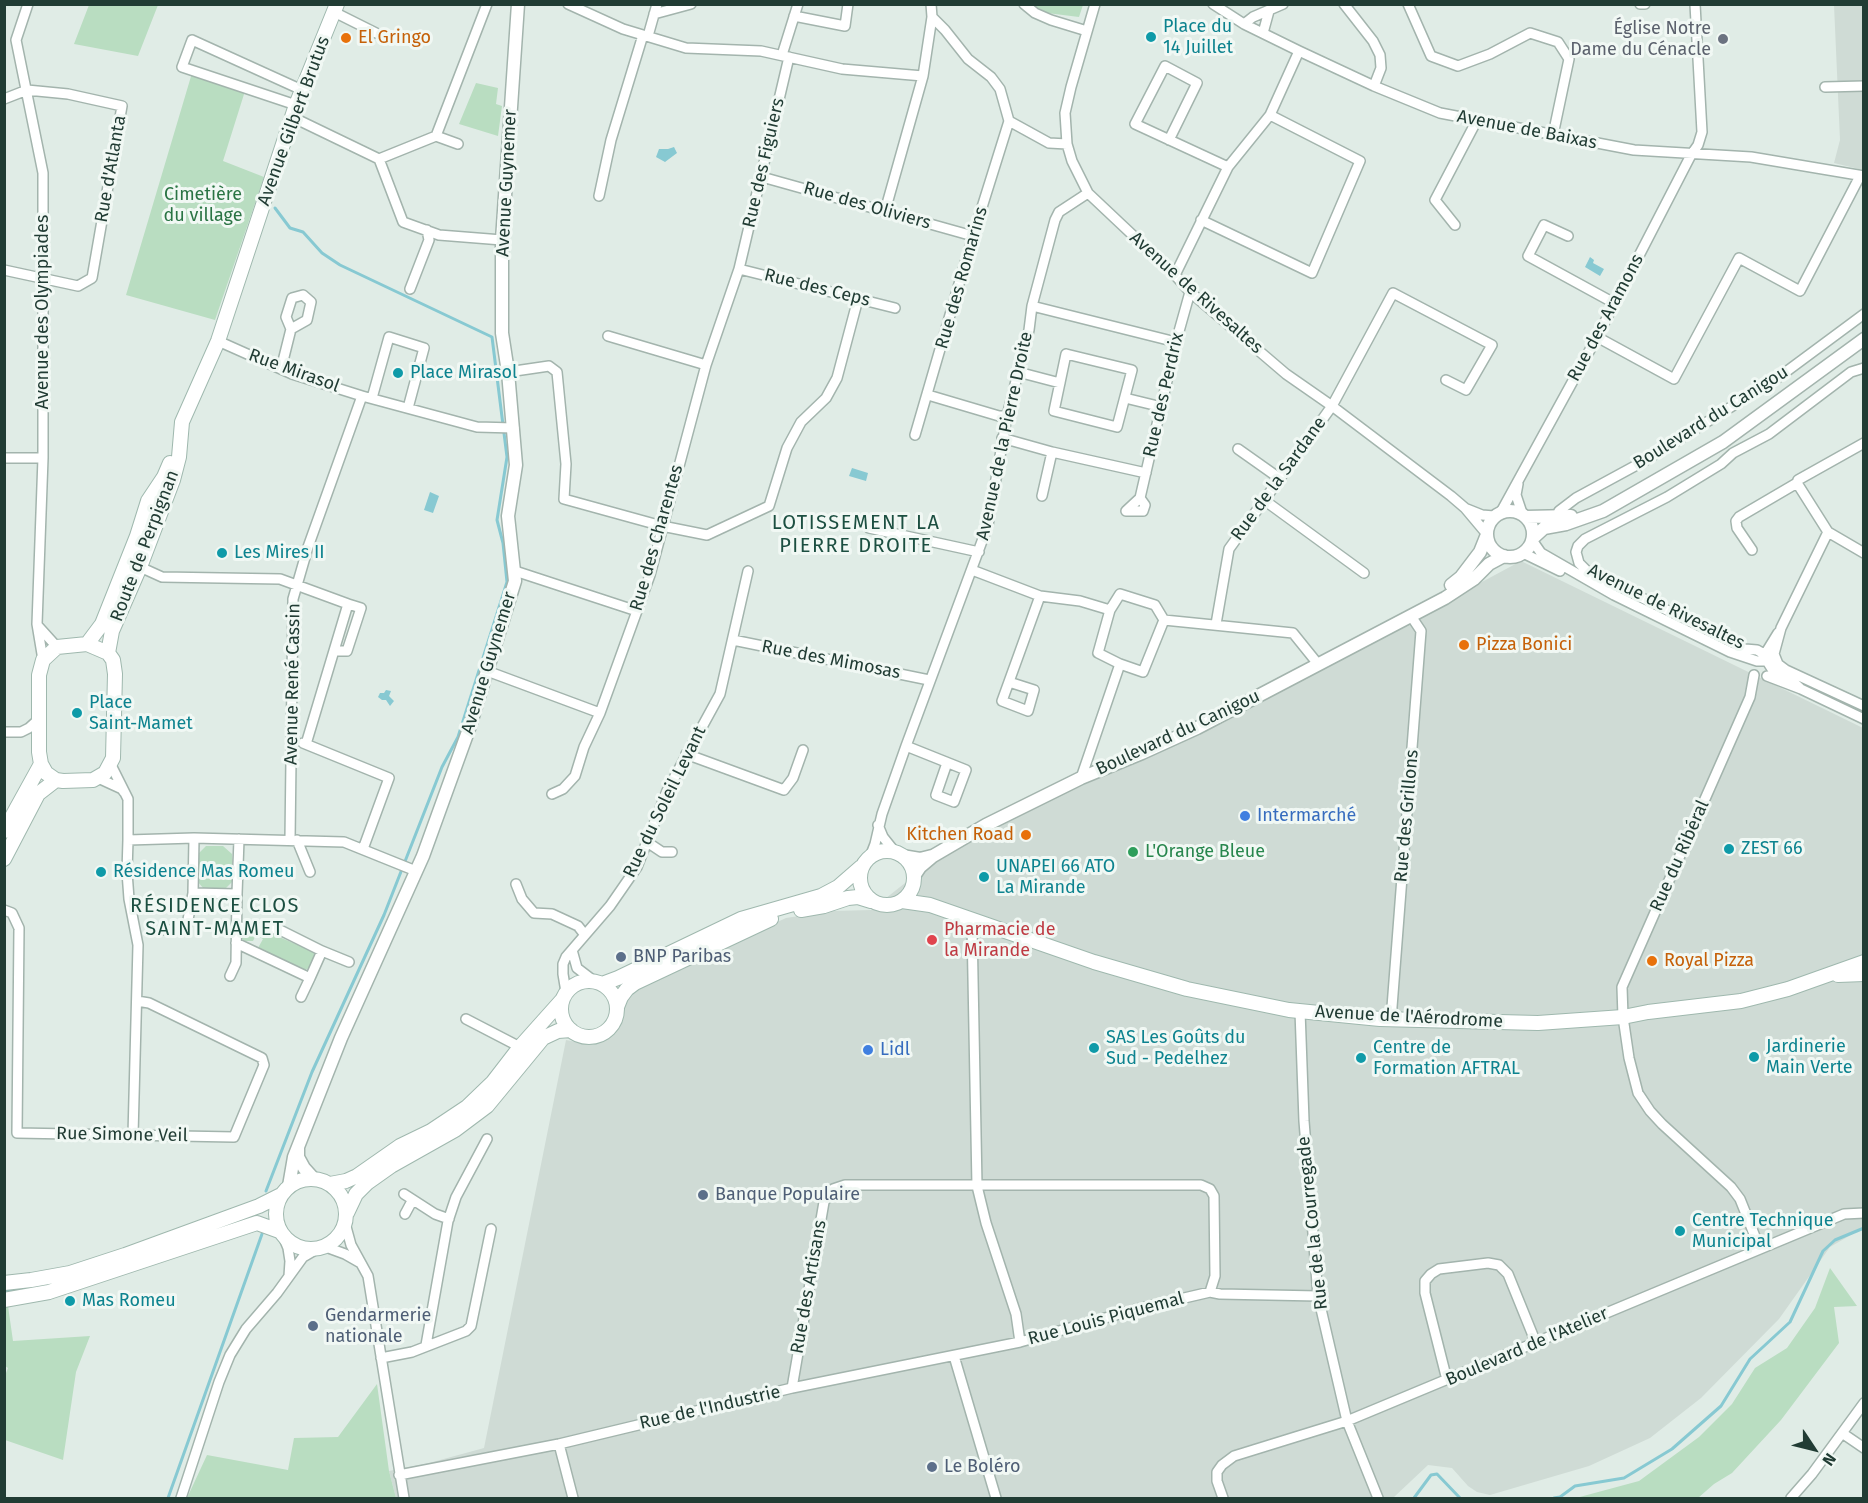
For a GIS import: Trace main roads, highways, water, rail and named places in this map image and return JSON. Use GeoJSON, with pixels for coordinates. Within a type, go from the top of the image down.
{"type":"FeatureCollection","features":[{"type":"Feature","properties":{"kind":"main road","name":"Avenue Gilbert Brutus"},"geometry":{"type":"LineString","coordinates":[[218,341],[294,111],[336,8]]}},
{"type":"Feature","properties":{"kind":"main road","name":"Route de Perpignan"},"geometry":{"type":"LineString","coordinates":[[108,653],[112,631],[140,567],[172,480],[179,456],[182,422],[218,341]]}},
{"type":"Feature","properties":{"kind":"main road","name":"Route de Perpignan"},"geometry":{"type":"LineString","coordinates":[[87,644],[102,624],[137,536],[148,501],[164,477],[180,439]]}},
{"type":"Feature","properties":{"kind":"main road"},"geometry":{"type":"LineString","coordinates":[[87,644],[108,653],[113,660],[115,674],[113,758],[111,765],[93,780],[56,780],[46,773],[41,764],[39,675],[43,660],[57,646],[87,644]]}},
{"type":"Feature","properties":{"kind":"main road"},"geometry":{"type":"LineString","coordinates":[[4,831],[41,764]]}},
{"type":"Feature","properties":{"kind":"main road"},"geometry":{"type":"LineString","coordinates":[[4,859],[38,794],[56,780]]}},
{"type":"Feature","properties":{"kind":"main road"},"geometry":{"type":"LineString","coordinates":[[330,1184],[357,1176],[400,1146],[450,1120],[467,1107],[493,1082],[564,996],[580,982],[598,983],[618,978],[741,920],[821,896],[838,887],[878,852],[898,854],[912,868],[921,897],[930,905]]}},
{"type":"Feature","properties":{"kind":"main road"},"geometry":{"type":"LineString","coordinates":[[866,862],[859,876],[860,885],[864,894],[871,901]]}},
{"type":"Feature","properties":{"kind":"main road"},"geometry":{"type":"LineString","coordinates":[[564,996],[561,1014],[571,1030],[590,1036],[602,1033],[612,1023],[617,1007],[627,989],[635,983],[762,922],[848,898],[858,897],[887,906],[902,901],[911,891],[914,880]]}},
{"type":"Feature","properties":{"kind":"main road","name":"Avenue de l'Aérodrome"},"geometry":{"type":"LineString","coordinates":[[902,901],[930,905],[1094,962],[1177,986],[1300,1011],[1390,1020],[1538,1023],[1623,1017],[1741,1001],[1788,989],[1863,962]]}},
{"type":"Feature","properties":{"kind":"main road","name":"Avenue de l'Aérodrome"},"geometry":{"type":"LineString","coordinates":[[1827,976],[1863,974]]}},
{"type":"Feature","properties":{"kind":"main road"},"geometry":{"type":"LineString","coordinates":[[598,983],[610,991],[617,1007]]}},
{"type":"Feature","properties":{"kind":"main road"},"geometry":{"type":"LineString","coordinates":[[4,1300],[49,1292],[257,1222],[281,1234],[297,1247],[320,1248],[335,1240],[356,1194],[367,1183],[391,1166],[455,1130],[487,1106],[543,1038],[558,1031],[571,1030]]}},
{"type":"Feature","properties":{"kind":"main road"},"geometry":{"type":"LineString","coordinates":[[4,1283],[70,1273],[125,1255],[259,1206],[300,1180],[313,1178],[330,1184],[345,1202],[346,1218]]}},
{"type":"Feature","properties":{"kind":"main road"},"geometry":{"type":"LineString","coordinates":[[281,1234],[275,1219],[276,1206],[285,1190]]}},
{"type":"Feature","properties":{"kind":"water"},"geometry":{"type":"Polygon","coordinates":[[[674,147],[677,153],[665,162],[656,157],[659,149],[674,147]]]}},
{"type":"Feature","properties":{"kind":"water"},"geometry":{"type":"Polygon","coordinates":[[[1590,257],[1594,260],[1593,263],[1604,269],[1600,276],[1585,267],[1590,257]]]}},
{"type":"Feature","properties":{"kind":"water"},"geometry":{"type":"Polygon","coordinates":[[[852,468],[868,473],[866,481],[849,476],[852,468]]]}},
{"type":"Feature","properties":{"kind":"water"},"geometry":{"type":"Polygon","coordinates":[[[430,492],[439,496],[433,513],[424,510],[430,492]]]}},
{"type":"Feature","properties":{"kind":"water"},"geometry":{"type":"Polygon","coordinates":[[[386,690],[391,691],[389,696],[394,701],[390,706],[386,700],[378,697],[386,690]]]}},
{"type":"Feature","properties":{"kind":"waterway"},"geometry":{"type":"LineString","coordinates":[[266,1191],[312,1072],[384,915],[442,767],[458,737],[507,582],[503,543],[497,520],[507,457],[492,337],[340,265],[322,253],[303,232],[290,228],[275,208]]}},
{"type":"Feature","properties":{"kind":"waterway"},"geometry":{"type":"LineString","coordinates":[[1554,1498],[1560,1497],[1575,1486],[1624,1478],[1672,1449],[1721,1406],[1750,1359],[1790,1322],[1823,1251],[1835,1240],[1864,1228]]}},
{"type":"Feature","properties":{"kind":"waterway"},"geometry":{"type":"LineString","coordinates":[[168,1498],[262,1234]]}},
{"type":"Feature","properties":{"kind":"waterway"},"geometry":{"type":"LineString","coordinates":[[4,1291],[51,1283]]}},
{"type":"Feature","properties":{"kind":"waterway"},"geometry":{"type":"LineString","coordinates":[[1414,1498],[1431,1475],[1437,1474],[1460,1498]]}},
{"type":"Feature","properties":{"kind":"place","name":"Place du 14 Juillet"},"geometry":{"type":"Point","coordinates":[1151,37]}},
{"type":"Feature","properties":{"kind":"place","name":"El Gringo"},"geometry":{"type":"Point","coordinates":[346,38]}},
{"type":"Feature","properties":{"kind":"place","name":"Église Notre Dame du Cénacle"},"geometry":{"type":"Point","coordinates":[1723,39]}},
{"type":"Feature","properties":{"kind":"place","name":"Place Mirasol"},"geometry":{"type":"Point","coordinates":[398,373]}},
{"type":"Feature","properties":{"kind":"place","name":"Les Mires II"},"geometry":{"type":"Point","coordinates":[222,553]}},
{"type":"Feature","properties":{"kind":"place","name":"Pizza Bonici"},"geometry":{"type":"Point","coordinates":[1464,645]}},
{"type":"Feature","properties":{"kind":"place","name":"Place Saint-Mamet"},"geometry":{"type":"Point","coordinates":[77,713]}},
{"type":"Feature","properties":{"kind":"place","name":"Intermarché"},"geometry":{"type":"Point","coordinates":[1245,816]}},
{"type":"Feature","properties":{"kind":"place","name":"Kitchen Road"},"geometry":{"type":"Point","coordinates":[1026,835]}},
{"type":"Feature","properties":{"kind":"place","name":"ZEST 66"},"geometry":{"type":"Point","coordinates":[1729,849]}},
{"type":"Feature","properties":{"kind":"place","name":"L'Orange Bleue"},"geometry":{"type":"Point","coordinates":[1133,852]}},
{"type":"Feature","properties":{"kind":"place","name":"Résidence Mas Romeu"},"geometry":{"type":"Point","coordinates":[101,872]}},
{"type":"Feature","properties":{"kind":"place","name":"UNAPEI 66 ATO La Mirande"},"geometry":{"type":"Point","coordinates":[984,877]}},
{"type":"Feature","properties":{"kind":"place","name":"Pharmacie de la Mirande"},"geometry":{"type":"Point","coordinates":[932,940]}},
{"type":"Feature","properties":{"kind":"place","name":"BNP Paribas"},"geometry":{"type":"Point","coordinates":[621,957]}},
{"type":"Feature","properties":{"kind":"place","name":"Royal Pizza"},"geometry":{"type":"Point","coordinates":[1652,961]}},
{"type":"Feature","properties":{"kind":"place","name":"SAS Les Goûts du Sud - Pedelhez"},"geometry":{"type":"Point","coordinates":[1094,1048]}},
{"type":"Feature","properties":{"kind":"place","name":"Lidl"},"geometry":{"type":"Point","coordinates":[868,1050]}},
{"type":"Feature","properties":{"kind":"place","name":"Jardinerie Main Verte"},"geometry":{"type":"Point","coordinates":[1754,1057]}},
{"type":"Feature","properties":{"kind":"place","name":"Centre de Formation AFTRAL"},"geometry":{"type":"Point","coordinates":[1361,1058]}},
{"type":"Feature","properties":{"kind":"place","name":"Banque Populaire"},"geometry":{"type":"Point","coordinates":[703,1195]}},
{"type":"Feature","properties":{"kind":"place","name":"Centre Technique Municipal"},"geometry":{"type":"Point","coordinates":[1680,1231]}},
{"type":"Feature","properties":{"kind":"place","name":"Mas Romeu"},"geometry":{"type":"Point","coordinates":[70,1301]}},
{"type":"Feature","properties":{"kind":"place","name":"Gendarmerie nationale"},"geometry":{"type":"Point","coordinates":[313,1326]}},
{"type":"Feature","properties":{"kind":"place","name":"Le Boléro"},"geometry":{"type":"Point","coordinates":[932,1467]}},
{"type":"Feature","properties":{"kind":"district","name":"LOTISSEMENT LA PIERRE DROITE"},"geometry":{"type":"Point","coordinates":[856,534]}},
{"type":"Feature","properties":{"kind":"district","name":"RÉSIDENCE CLOS SAINT-MAMET"},"geometry":{"type":"Point","coordinates":[215,918]}},
{"type":"Feature","properties":{"kind":"park label","name":"Cimetière du village"},"geometry":{"type":"Point","coordinates":[203,205]}}]}
